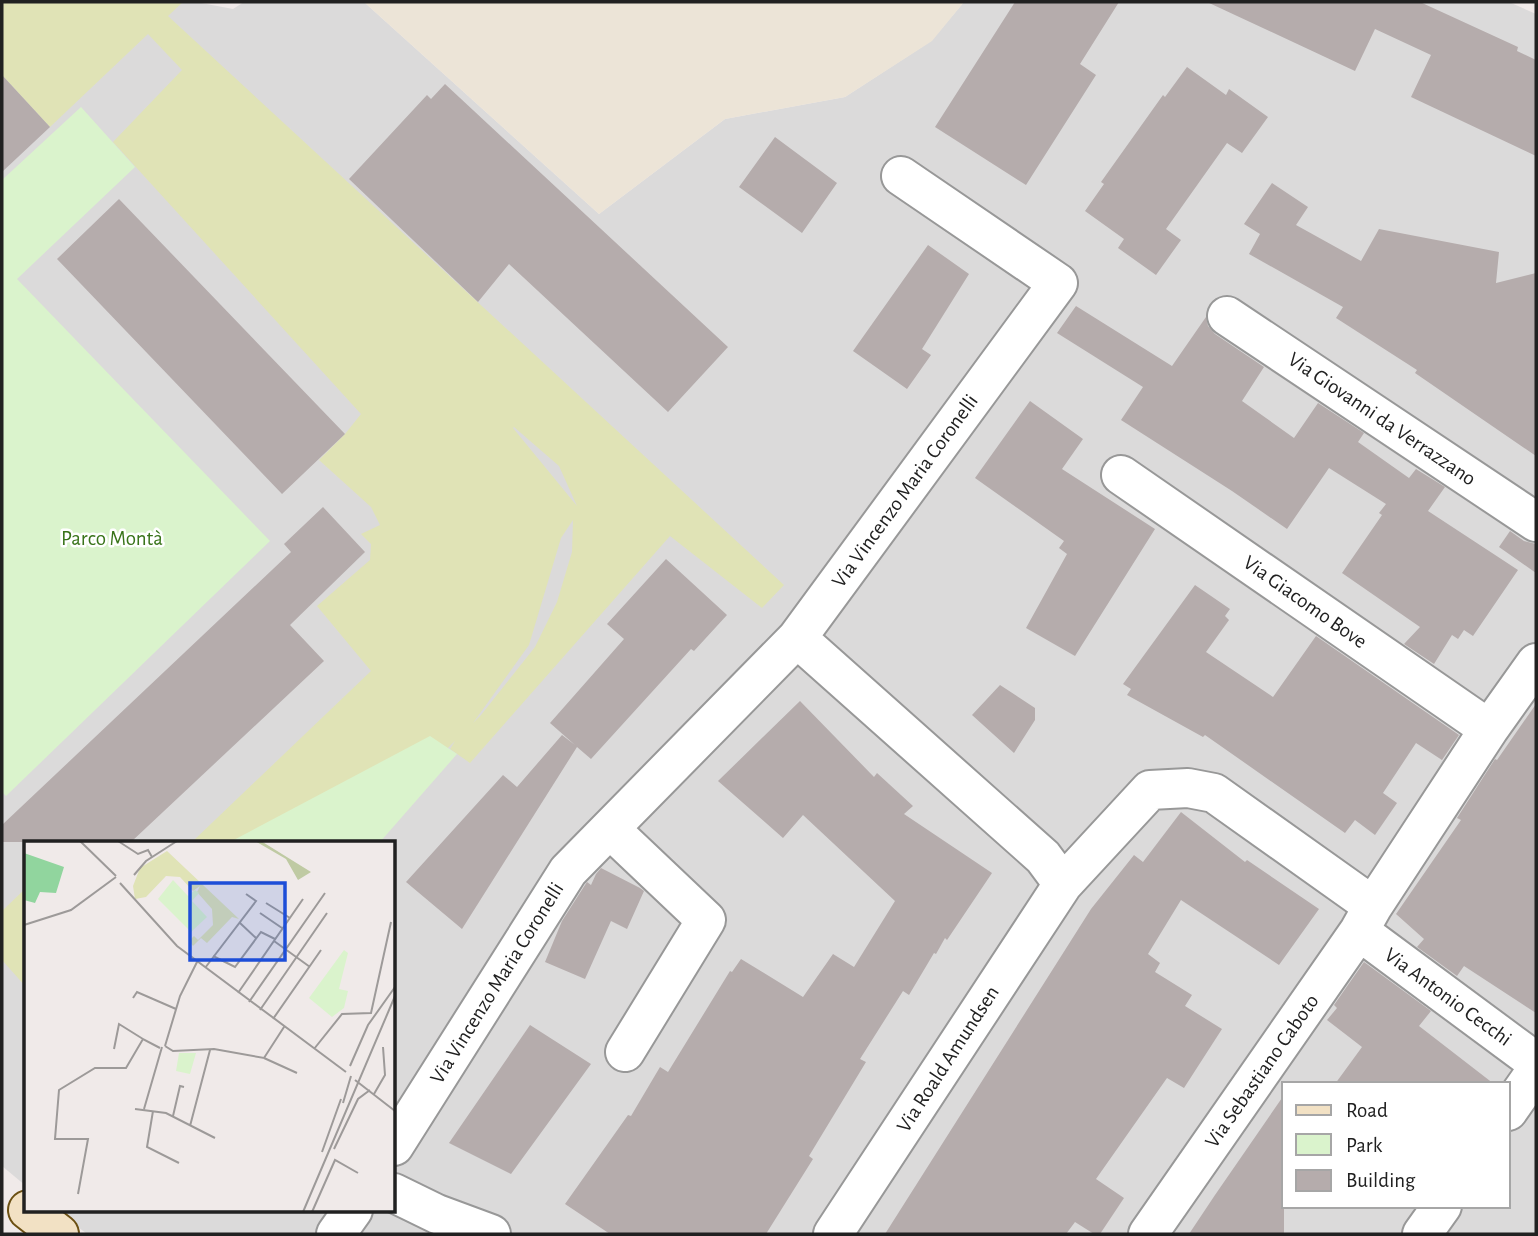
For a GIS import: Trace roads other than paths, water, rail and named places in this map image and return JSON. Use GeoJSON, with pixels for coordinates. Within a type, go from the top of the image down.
{"type":"FeatureCollection","features":[{"type":"Feature","properties":{"kind":"main road"},"geometry":{"type":"LineString","coordinates":[[2,1190],[24,1207]]}},
{"type":"Feature","properties":{"kind":"main road"},"geometry":{"type":"LineString","coordinates":[[31,1212],[59,1234]]}},
{"type":"Feature","properties":{"kind":"street","name":"Via Vincenzo Maria Coronelli"},"geometry":{"type":"LineString","coordinates":[[396,1143],[568,871],[797,638],[1058,283],[901,176]]}},
{"type":"Feature","properties":{"kind":"street","name":"Via Giovanni da Verrazzano"},"geometry":{"type":"LineString","coordinates":[[1227,316],[1536,522]]}},
{"type":"Feature","properties":{"kind":"street","name":"Via Giacomo Bove"},"geometry":{"type":"LineString","coordinates":[[1121,475],[1489,729]]}},
{"type":"Feature","properties":{"kind":"street"},"geometry":{"type":"LineString","coordinates":[[797,638],[1043,857],[1063,884]]}},
{"type":"Feature","properties":{"kind":"street","name":"Via Sebastiano Caboto"},"geometry":{"type":"LineString","coordinates":[[1148,1234],[1366,919],[1489,729],[1536,663]]}},
{"type":"Feature","properties":{"kind":"street","name":"Via Roald Amundsen"},"geometry":{"type":"LineString","coordinates":[[834,1234],[1063,884],[1150,790],[1188,788],[1214,793],[1366,919]]}},
{"type":"Feature","properties":{"kind":"street"},"geometry":{"type":"LineString","coordinates":[[610,829],[706,920],[625,1052]]}},
{"type":"Feature","properties":{"kind":"street","name":"Via Antonio Cecchi"},"geometry":{"type":"LineString","coordinates":[[1366,919],[1536,1062]]}},
{"type":"Feature","properties":{"kind":"street"},"geometry":{"type":"LineString","coordinates":[[1510,1108],[1536,1071]]}},
{"type":"Feature","properties":{"kind":"street"},"geometry":{"type":"LineString","coordinates":[[396,1194],[437,1214],[491,1234]]}},
{"type":"Feature","properties":{"kind":"street"},"geometry":{"type":"LineString","coordinates":[[1422,1234],[1441,1208]]}},
{"type":"Feature","properties":{"kind":"street"},"geometry":{"type":"LineString","coordinates":[[336,1234],[352,1212]]}},
{"type":"Feature","properties":{"kind":"park label","name":"Parco Montà"},"geometry":{"type":"Point","coordinates":[112,538]}}]}
